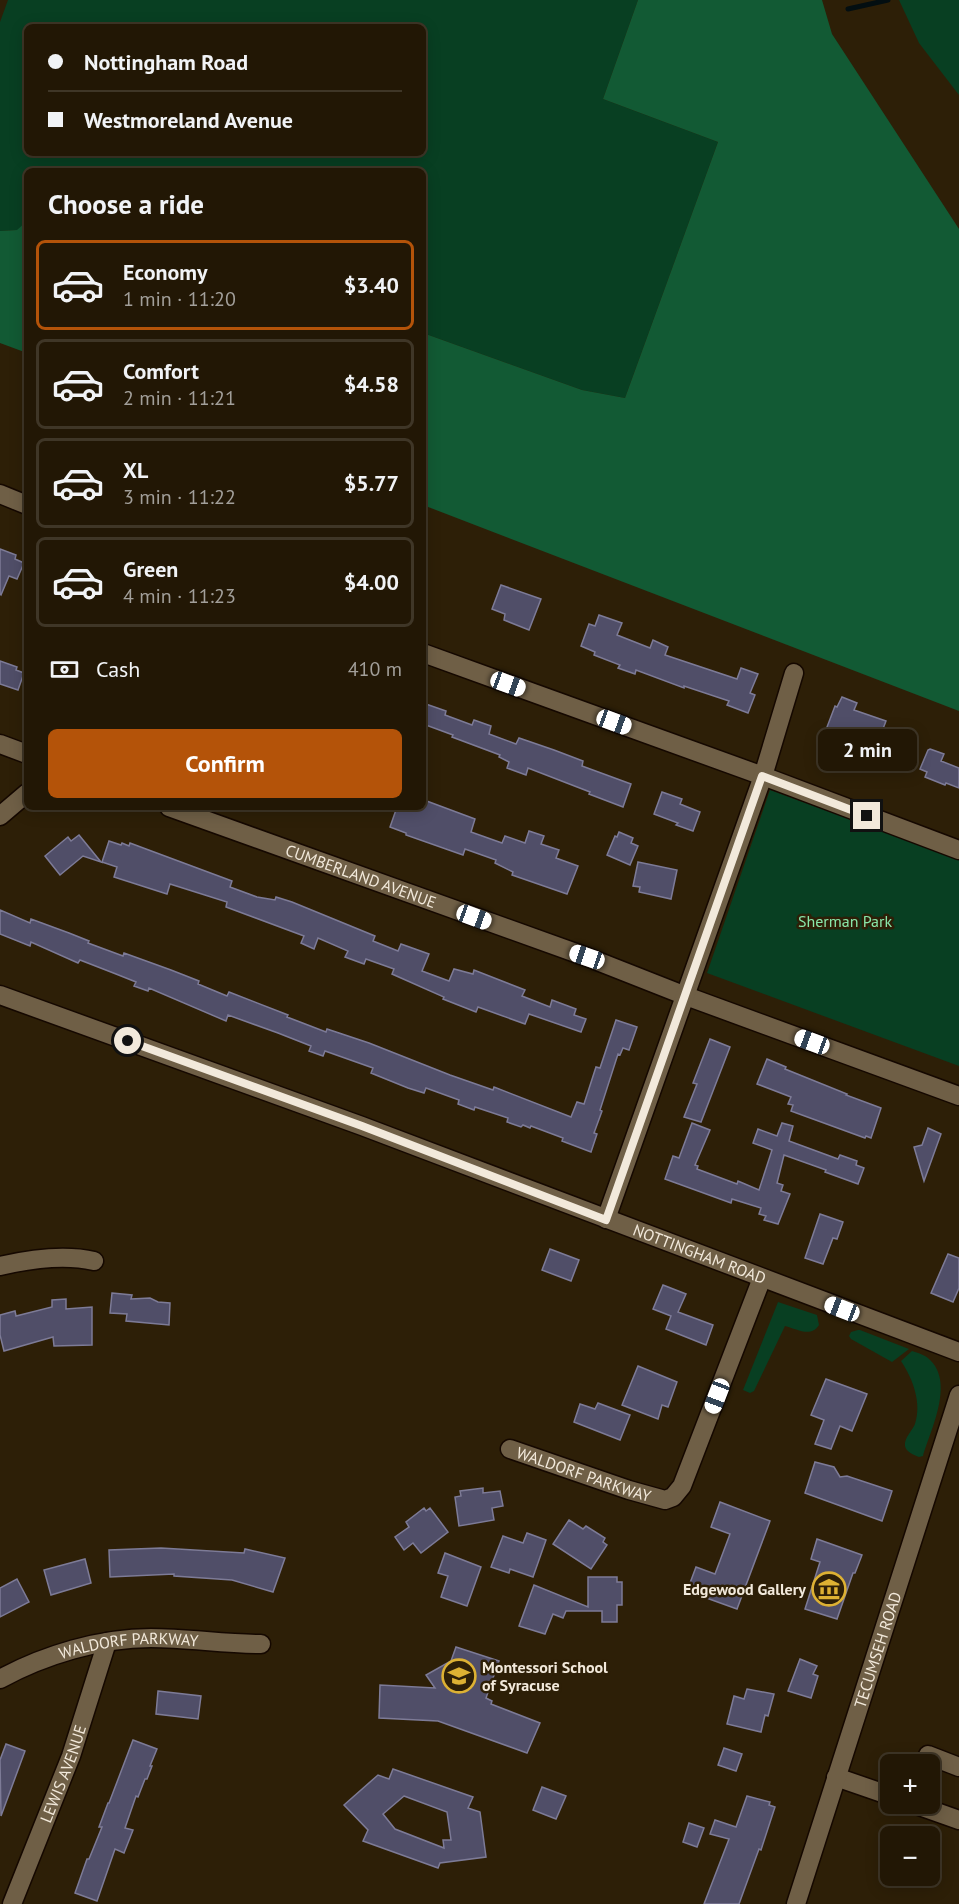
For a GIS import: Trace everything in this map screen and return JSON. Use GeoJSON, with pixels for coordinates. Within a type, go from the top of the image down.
{"type":"FeatureCollection","features":[{"type":"Feature","properties":{"kind":"street"},"geometry":{"type":"LineString","coordinates":[[0,494],[24,504]]}},
{"type":"Feature","properties":{"kind":"street"},"geometry":{"type":"LineString","coordinates":[[426,654],[959,850]]}},
{"type":"Feature","properties":{"kind":"street"},"geometry":{"type":"LineString","coordinates":[[606,1220],[762,776],[794,673]]}},
{"type":"Feature","properties":{"kind":"street"},"geometry":{"type":"LineString","coordinates":[[0,744],[24,753]]}},
{"type":"Feature","properties":{"kind":"street"},"geometry":{"type":"LineString","coordinates":[[0,816],[24,796]]}},
{"type":"Feature","properties":{"kind":"street","name":"CUMBERLAND AVENUE"},"geometry":{"type":"LineString","coordinates":[[177,810],[587,957],[686,996],[959,1096]]}},
{"type":"Feature","properties":{"kind":"street","name":"NOTTINGHAM ROAD"},"geometry":{"type":"LineString","coordinates":[[0,994],[362,1126],[959,1352]]}},
{"type":"Feature","properties":{"kind":"street"},"geometry":{"type":"LineString","coordinates":[[0,1266],[30,1259],[80,1258],[94,1261]]}},
{"type":"Feature","properties":{"kind":"street","name":"WALDORF PARKWAY"},"geometry":{"type":"LineString","coordinates":[[510,1449],[629,1490],[665,1500],[673,1497],[682,1486],[762,1278]]}},
{"type":"Feature","properties":{"kind":"street","name":"TECUMSEH ROAD"},"geometry":{"type":"LineString","coordinates":[[796,1904],[959,1395]]}},
{"type":"Feature","properties":{"kind":"street","name":"WALDORF PARKWAY"},"geometry":{"type":"LineString","coordinates":[[0,1679],[66,1651],[106,1642],[150,1638],[261,1644]]}},
{"type":"Feature","properties":{"kind":"street","name":"LEWIS AVENUE"},"geometry":{"type":"LineString","coordinates":[[12,1904],[71,1756],[106,1642]]}},
{"type":"Feature","properties":{"kind":"street"},"geometry":{"type":"LineString","coordinates":[[940,1760],[959,1767]]}},
{"type":"Feature","properties":{"kind":"street"},"geometry":{"type":"LineString","coordinates":[[836,1777],[880,1792]]}},
{"type":"Feature","properties":{"kind":"street"},"geometry":{"type":"LineString","coordinates":[[940,1813],[959,1820]]}},
{"type":"Feature","properties":{"kind":"green space"},"geometry":{"type":"Polygon","coordinates":[[[8,0],[638,0],[603,99],[718,142],[625,398],[582,390],[426,334],[426,168],[24,168],[24,224],[18,230],[0,231],[0,22],[8,0]]]}},
{"type":"Feature","properties":{"kind":"green space"},"geometry":{"type":"Polygon","coordinates":[[[638,0],[822,0],[832,34],[959,229],[959,711],[426,506],[426,334],[582,390],[625,398],[718,142],[603,99],[638,0]]]}},
{"type":"Feature","properties":{"kind":"green space"},"geometry":{"type":"Polygon","coordinates":[[[899,0],[959,0],[959,95],[919,43],[899,0]]]}},
{"type":"Feature","properties":{"kind":"green space"},"geometry":{"type":"Polygon","coordinates":[[[24,224],[24,352],[0,343],[0,231],[17,230],[24,224]]]}},
{"type":"Feature","properties":{"kind":"green space","name":"Sherman Park"},"geometry":{"type":"Polygon","coordinates":[[[770,790],[959,859],[959,1066],[707,973],[770,790]]]}},
{"type":"Feature","properties":{"kind":"green space"},"geometry":{"type":"Polygon","coordinates":[[[778,1302],[817,1315],[819,1325],[808,1332],[785,1326],[754,1391],[750,1393],[743,1390],[778,1302]]]}},
{"type":"Feature","properties":{"kind":"green space"},"geometry":{"type":"Polygon","coordinates":[[[860,1330],[909,1349],[892,1362],[851,1339],[849,1336],[851,1332],[860,1330]]]}},
{"type":"Feature","properties":{"kind":"green space"},"geometry":{"type":"Polygon","coordinates":[[[912,1351],[929,1359],[937,1369],[941,1393],[923,1456],[919,1457],[909,1452],[905,1446],[907,1437],[915,1424],[917,1400],[913,1383],[901,1361],[912,1351]]]}},
{"type":"Feature","properties":{"kind":"building"},"geometry":{"type":"Polygon","coordinates":[[[0,549],[16,555],[15,559],[24,563],[17,579],[9,576],[1,595],[0,594],[0,549]]]}},
{"type":"Feature","properties":{"kind":"building"},"geometry":{"type":"Polygon","coordinates":[[[501,585],[541,599],[529,630],[504,620],[505,614],[492,609],[501,585]]]}},
{"type":"Feature","properties":{"kind":"building"},"geometry":{"type":"Polygon","coordinates":[[[599,615],[622,623],[617,635],[650,648],[653,640],[668,647],[665,655],[737,679],[741,668],[758,674],[750,693],[755,695],[748,713],[727,705],[729,701],[684,686],[684,688],[636,670],[635,674],[618,668],[620,665],[594,655],[595,652],[581,646],[589,624],[595,626],[599,615]]]}},
{"type":"Feature","properties":{"kind":"building"},"geometry":{"type":"Polygon","coordinates":[[[0,661],[17,667],[16,670],[24,673],[18,690],[0,684],[0,661]]]}},
{"type":"Feature","properties":{"kind":"building"},"geometry":{"type":"Polygon","coordinates":[[[842,697],[857,703],[854,710],[886,721],[881,734],[902,742],[892,769],[869,761],[871,757],[828,741],[830,737],[824,735],[835,706],[837,707],[842,697]]]}},
{"type":"Feature","properties":{"kind":"building"},"geometry":{"type":"Polygon","coordinates":[[[426,704],[446,711],[445,715],[472,725],[474,720],[491,726],[489,734],[516,744],[519,738],[554,750],[583,761],[582,766],[631,784],[623,807],[528,768],[526,775],[507,768],[509,762],[499,757],[500,755],[452,737],[453,735],[426,725],[426,704]]]}},
{"type":"Feature","properties":{"kind":"building"},"geometry":{"type":"Polygon","coordinates":[[[930,749],[944,754],[941,761],[959,768],[959,788],[925,777],[927,772],[920,769],[930,749]]]}},
{"type":"Feature","properties":{"kind":"building"},"geometry":{"type":"Polygon","coordinates":[[[662,792],[682,799],[680,804],[700,812],[693,831],[654,814],[662,792]]]}},
{"type":"Feature","properties":{"kind":"building"},"geometry":{"type":"Polygon","coordinates":[[[426,801],[475,819],[471,832],[502,843],[505,836],[525,843],[529,831],[544,836],[541,844],[559,850],[556,858],[578,866],[567,894],[512,875],[513,872],[495,863],[496,860],[465,849],[463,855],[390,827],[396,810],[426,810],[426,801]]]}},
{"type":"Feature","properties":{"kind":"building"},"geometry":{"type":"Polygon","coordinates":[[[619,832],[633,838],[631,843],[638,846],[630,865],[607,855],[619,832]]]}},
{"type":"Feature","properties":{"kind":"building"},"geometry":{"type":"Polygon","coordinates":[[[79,835],[101,862],[83,856],[60,875],[45,856],[68,837],[71,841],[79,835]]]}},
{"type":"Feature","properties":{"kind":"building"},"geometry":{"type":"Polygon","coordinates":[[[109,841],[129,846],[130,843],[232,881],[230,887],[257,897],[275,900],[276,897],[292,902],[375,936],[373,941],[398,951],[401,944],[429,954],[422,971],[449,981],[454,969],[473,974],[474,970],[525,990],[522,996],[550,1007],[552,1000],[576,1009],[574,1015],[586,1019],[581,1032],[529,1014],[525,1024],[478,1007],[476,1012],[392,974],[394,969],[366,959],[364,964],[345,957],[348,951],[318,938],[314,949],[301,943],[304,936],[226,907],[227,902],[170,884],[167,894],[114,877],[117,867],[102,862],[109,841]]]}},
{"type":"Feature","properties":{"kind":"building"},"geometry":{"type":"Polygon","coordinates":[[[638,862],[677,870],[671,899],[639,892],[640,887],[633,886],[638,862]]]}},
{"type":"Feature","properties":{"kind":"building"},"geometry":{"type":"Polygon","coordinates":[[[0,910],[30,923],[31,919],[69,933],[123,956],[124,953],[171,970],[199,981],[198,984],[227,996],[229,992],[326,1032],[327,1029],[369,1043],[450,1075],[493,1090],[494,1087],[571,1117],[577,1102],[584,1104],[596,1067],[600,1068],[616,1020],[637,1027],[629,1050],[623,1048],[620,1055],[618,1054],[600,1110],[602,1111],[594,1133],[597,1134],[591,1152],[531,1126],[530,1128],[523,1125],[521,1127],[507,1122],[508,1118],[475,1107],[474,1110],[458,1104],[459,1100],[426,1088],[424,1093],[408,1088],[371,1073],[373,1068],[325,1051],[323,1056],[309,1051],[311,1046],[278,1033],[228,1015],[226,1021],[149,988],[148,991],[134,986],[136,982],[80,960],[78,963],[31,942],[30,946],[0,934],[0,910]]]}},
{"type":"Feature","properties":{"kind":"building"},"geometry":{"type":"Polygon","coordinates":[[[710,1039],[730,1047],[701,1122],[684,1117],[697,1084],[693,1083],[710,1039]]]}},
{"type":"Feature","properties":{"kind":"building"},"geometry":{"type":"Polygon","coordinates":[[[767,1059],[786,1067],[785,1069],[881,1108],[871,1138],[866,1136],[865,1138],[791,1111],[793,1105],[788,1104],[791,1097],[757,1084],[767,1059]]]}},
{"type":"Feature","properties":{"kind":"building"},"geometry":{"type":"Polygon","coordinates":[[[692,1123],[710,1130],[695,1165],[698,1166],[697,1169],[759,1190],[772,1150],[753,1143],[758,1129],[777,1136],[782,1123],[793,1126],[789,1141],[838,1159],[840,1155],[857,1161],[856,1165],[864,1168],[858,1184],[784,1155],[777,1183],[783,1185],[781,1191],[790,1194],[778,1224],[764,1220],[766,1216],[759,1214],[761,1208],[732,1199],[731,1203],[665,1179],[673,1156],[679,1158],[692,1123]]]}},
{"type":"Feature","properties":{"kind":"building"},"geometry":{"type":"Polygon","coordinates":[[[928,1128],[941,1134],[924,1181],[914,1147],[922,1145],[928,1128]]]}},
{"type":"Feature","properties":{"kind":"building"},"geometry":{"type":"Polygon","coordinates":[[[820,1214],[843,1222],[837,1239],[833,1238],[823,1264],[805,1258],[820,1214]]]}},
{"type":"Feature","properties":{"kind":"building"},"geometry":{"type":"Polygon","coordinates":[[[550,1249],[579,1260],[571,1281],[542,1270],[550,1249]]]}},
{"type":"Feature","properties":{"kind":"building"},"geometry":{"type":"Polygon","coordinates":[[[948,1254],[959,1258],[959,1288],[953,1302],[931,1293],[948,1254]]]}},
{"type":"Feature","properties":{"kind":"building"},"geometry":{"type":"Polygon","coordinates":[[[663,1285],[686,1294],[678,1312],[713,1325],[706,1345],[666,1329],[671,1316],[653,1309],[663,1285]]]}},
{"type":"Feature","properties":{"kind":"building"},"geometry":{"type":"Polygon","coordinates":[[[112,1293],[132,1295],[131,1299],[150,1298],[158,1302],[170,1303],[169,1325],[126,1321],[127,1314],[110,1313],[112,1293]]]}},
{"type":"Feature","properties":{"kind":"building"},"geometry":{"type":"Polygon","coordinates":[[[66,1299],[66,1309],[92,1307],[92,1345],[54,1346],[53,1337],[4,1351],[0,1335],[0,1315],[15,1311],[16,1316],[52,1307],[52,1300],[66,1299]]]}},
{"type":"Feature","properties":{"kind":"building"},"geometry":{"type":"Polygon","coordinates":[[[638,1366],[677,1382],[668,1407],[662,1405],[658,1419],[622,1405],[638,1366]]]}},
{"type":"Feature","properties":{"kind":"building"},"geometry":{"type":"Polygon","coordinates":[[[826,1379],[867,1394],[852,1431],[840,1426],[831,1449],[815,1444],[824,1420],[811,1415],[826,1379]]]}},
{"type":"Feature","properties":{"kind":"building"},"geometry":{"type":"Polygon","coordinates":[[[598,1403],[630,1415],[620,1440],[574,1422],[580,1404],[595,1409],[598,1403]]]}},
{"type":"Feature","properties":{"kind":"building"},"geometry":{"type":"Polygon","coordinates":[[[815,1462],[834,1467],[840,1477],[847,1476],[892,1491],[882,1521],[805,1493],[815,1462]]]}},
{"type":"Feature","properties":{"kind":"building"},"geometry":{"type":"Polygon","coordinates":[[[483,1488],[483,1493],[500,1491],[503,1506],[492,1508],[494,1520],[459,1526],[455,1497],[461,1496],[460,1491],[483,1488]]]}},
{"type":"Feature","properties":{"kind":"building"},"geometry":{"type":"Polygon","coordinates":[[[720,1502],[770,1521],[737,1609],[687,1591],[696,1567],[715,1574],[730,1534],[711,1527],[720,1502]]]}},
{"type":"Feature","properties":{"kind":"building"},"geometry":{"type":"Polygon","coordinates":[[[424,1508],[426,1511],[430,1508],[448,1532],[421,1553],[413,1543],[404,1550],[395,1537],[409,1527],[406,1522],[424,1508]]]}},
{"type":"Feature","properties":{"kind":"building"},"geometry":{"type":"Polygon","coordinates":[[[569,1520],[583,1529],[586,1526],[605,1538],[603,1542],[607,1545],[591,1569],[553,1544],[569,1520]]]}},
{"type":"Feature","properties":{"kind":"building"},"geometry":{"type":"Polygon","coordinates":[[[527,1533],[546,1540],[533,1577],[510,1569],[509,1573],[491,1567],[503,1536],[523,1543],[527,1533]]]}},
{"type":"Feature","properties":{"kind":"building"},"geometry":{"type":"Polygon","coordinates":[[[817,1539],[862,1555],[853,1573],[837,1619],[805,1609],[820,1562],[811,1559],[817,1539]]]}},
{"type":"Feature","properties":{"kind":"building"},"geometry":{"type":"Polygon","coordinates":[[[161,1548],[244,1553],[245,1549],[285,1558],[273,1592],[232,1580],[174,1576],[174,1574],[110,1577],[109,1550],[161,1548]]]}},
{"type":"Feature","properties":{"kind":"building"},"geometry":{"type":"Polygon","coordinates":[[[445,1553],[481,1567],[467,1606],[441,1597],[448,1576],[438,1573],[445,1553]]]}},
{"type":"Feature","properties":{"kind":"building"},"geometry":{"type":"Polygon","coordinates":[[[85,1559],[91,1583],[51,1595],[44,1570],[85,1559]]]}},
{"type":"Feature","properties":{"kind":"building"},"geometry":{"type":"Polygon","coordinates":[[[588,1577],[617,1577],[617,1582],[622,1582],[622,1605],[617,1605],[617,1622],[602,1622],[602,1611],[566,1611],[563,1618],[553,1614],[545,1634],[519,1626],[534,1585],[588,1607],[588,1577]]]}},
{"type":"Feature","properties":{"kind":"building"},"geometry":{"type":"Polygon","coordinates":[[[17,1579],[29,1602],[0,1617],[0,1588],[17,1579]]]}},
{"type":"Feature","properties":{"kind":"building"},"geometry":{"type":"Polygon","coordinates":[[[456,1647],[499,1661],[486,1698],[492,1701],[491,1704],[540,1723],[527,1753],[438,1721],[379,1718],[380,1685],[435,1688],[426,1675],[451,1661],[456,1647]]]}},
{"type":"Feature","properties":{"kind":"building"},"geometry":{"type":"Polygon","coordinates":[[[800,1659],[817,1666],[813,1674],[818,1676],[811,1698],[788,1691],[800,1659]]]}},
{"type":"Feature","properties":{"kind":"building"},"geometry":{"type":"Polygon","coordinates":[[[747,1689],[774,1694],[761,1732],[727,1724],[734,1696],[744,1699],[747,1689]]]}},
{"type":"Feature","properties":{"kind":"building"},"geometry":{"type":"Polygon","coordinates":[[[158,1691],[201,1696],[198,1719],[156,1714],[158,1691]]]}},
{"type":"Feature","properties":{"kind":"building"},"geometry":{"type":"Polygon","coordinates":[[[133,1740],[157,1749],[147,1779],[138,1797],[136,1796],[125,1828],[133,1830],[124,1853],[115,1849],[97,1901],[75,1893],[102,1827],[99,1827],[133,1740]]]}},
{"type":"Feature","properties":{"kind":"building"},"geometry":{"type":"Polygon","coordinates":[[[6,1744],[25,1751],[1,1816],[0,1760],[6,1744]]]}},
{"type":"Feature","properties":{"kind":"building"},"geometry":{"type":"Polygon","coordinates":[[[724,1748],[742,1754],[736,1771],[718,1765],[724,1748]]]}},
{"type":"Feature","properties":{"kind":"building"},"geometry":{"type":"Polygon","coordinates":[[[393,1769],[473,1797],[468,1808],[480,1812],[486,1857],[440,1863],[438,1868],[363,1841],[368,1830],[344,1805],[378,1775],[389,1779],[393,1769]],[[404,1796],[383,1814],[395,1829],[444,1848],[443,1840],[451,1840],[447,1812],[404,1796]]]}},
{"type":"Feature","properties":{"kind":"building"},"geometry":{"type":"Polygon","coordinates":[[[542,1787],[566,1796],[556,1819],[533,1810],[542,1787]]]}},
{"type":"Feature","properties":{"kind":"building"},"geometry":{"type":"Polygon","coordinates":[[[747,1796],[770,1802],[769,1805],[775,1807],[761,1850],[759,1849],[739,1904],[704,1904],[729,1839],[710,1834],[715,1820],[736,1827],[747,1796]]]}},
{"type":"Feature","properties":{"kind":"building"},"geometry":{"type":"Polygon","coordinates":[[[689,1823],[704,1828],[697,1847],[683,1842],[689,1823]]]}},
{"type":"Feature","properties":{"kind":"waterway"},"geometry":{"type":"LineString","coordinates":[[848,9],[888,0]]}},
{"type":"Feature","properties":{"kind":"place","name":"Edgewood Gallery"},"geometry":{"type":"Point","coordinates":[829,1589]}},
{"type":"Feature","properties":{"kind":"place","name":"Montessori School of Syracuse"},"geometry":{"type":"Point","coordinates":[459,1676]}},
{"type":"Feature","properties":{"kind":"route"},"geometry":{"type":"LineString","coordinates":[[128,1041],[362,1126],[606,1220],[762,776],[867,816]]}}]}
